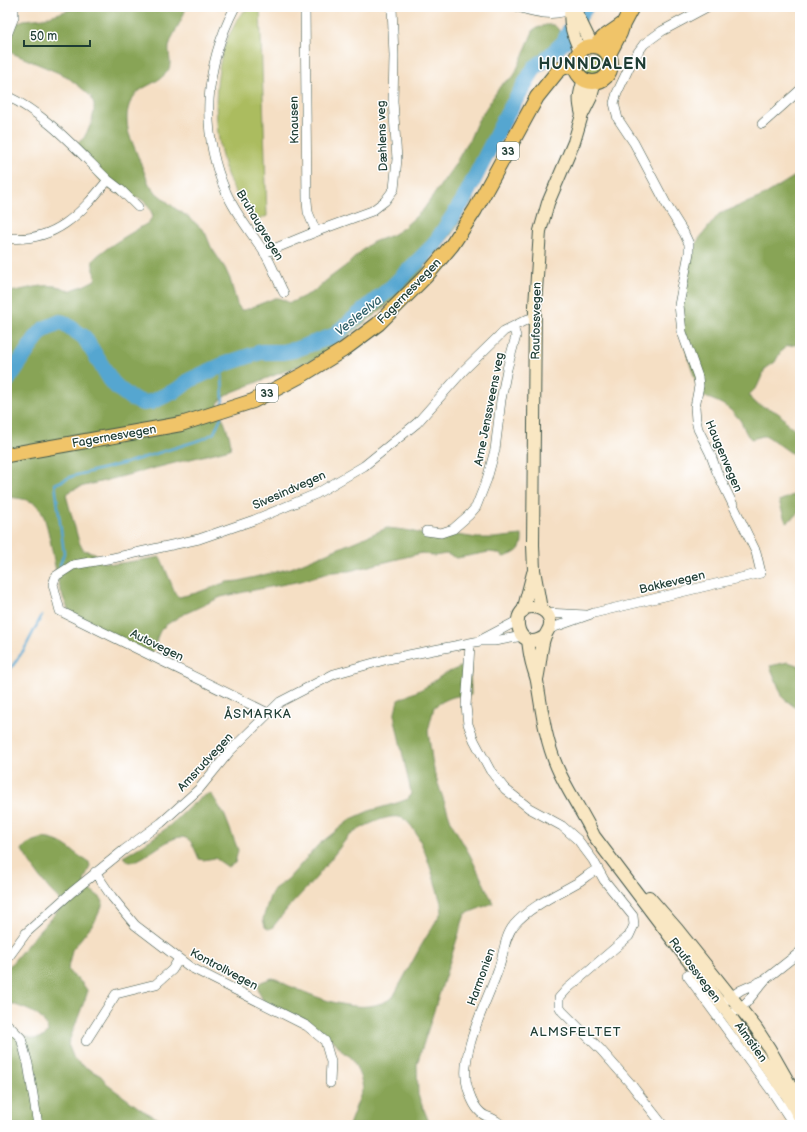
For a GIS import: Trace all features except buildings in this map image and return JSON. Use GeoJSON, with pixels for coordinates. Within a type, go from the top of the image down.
{"type":"FeatureCollection","features":[{"type":"Feature","properties":{"kind":"main road","name":"33"},"geometry":{"type":"LineString","coordinates":[[623,24],[604,37],[586,63],[604,79],[610,72],[612,61],[609,54],[632,7]]}},
{"type":"Feature","properties":{"kind":"main road"},"geometry":{"type":"LineString","coordinates":[[571,8],[577,14],[586,63],[607,50],[609,54]]}},
{"type":"Feature","properties":{"kind":"main road","name":"Fagernesvegen"},"geometry":{"type":"LineString","coordinates":[[7,456],[181,424],[253,401],[304,374],[343,350],[378,324],[402,301],[426,276],[452,245],[475,210],[537,97],[550,82],[553,75],[562,68],[586,63]]}},
{"type":"Feature","properties":{"kind":"main road","name":"Raufossvegen"},"geometry":{"type":"LineString","coordinates":[[537,679],[550,620],[543,611],[534,570],[533,545],[537,264],[540,231],[548,202],[574,142],[582,115],[591,97],[586,63]]}},
{"type":"Feature","properties":{"kind":"main road","name":"Raufossvegen"},"geometry":{"type":"LineString","coordinates":[[534,570],[520,616],[518,630],[525,638],[537,679],[542,719],[551,753],[566,788],[594,836],[730,1016],[787,1095],[800,1118]]}},
{"type":"Feature","properties":{"kind":"main road"},"geometry":{"type":"LineString","coordinates":[[520,616],[532,607],[543,611]]}},
{"type":"Feature","properties":{"kind":"main road"},"geometry":{"type":"LineString","coordinates":[[525,638],[537,640],[547,633]]}},
{"type":"Feature","properties":{"kind":"main road","name":"Raufossvegen"},"geometry":{"type":"LineString","coordinates":[[588,824],[598,834],[644,892],[678,929],[731,996],[769,1048],[800,1104]]}},
{"type":"Feature","properties":{"kind":"street"},"geometry":{"type":"LineString","coordinates":[[7,35],[14,17],[14,7]]}},
{"type":"Feature","properties":{"kind":"street","name":"Bruhaugvegen"},"geometry":{"type":"LineString","coordinates":[[235,7],[225,26],[213,64],[208,96],[209,128],[216,167],[227,194],[246,228],[264,253],[284,293]]}},
{"type":"Feature","properties":{"kind":"street","name":"Knausen"},"geometry":{"type":"LineString","coordinates":[[305,7],[307,201],[308,212],[316,232]]}},
{"type":"Feature","properties":{"kind":"street","name":"Dæhlens veg"},"geometry":{"type":"LineString","coordinates":[[264,253],[372,211],[385,201],[394,189],[397,159],[393,101],[394,56],[392,7]]}},
{"type":"Feature","properties":{"kind":"street"},"geometry":{"type":"LineString","coordinates":[[518,7],[529,11],[552,13],[564,13],[571,8]]}},
{"type":"Feature","properties":{"kind":"street","name":"Haugenvegen"},"geometry":{"type":"LineString","coordinates":[[707,7],[662,31],[644,44],[633,59],[617,93],[614,103],[618,118],[634,143],[669,209],[684,233],[688,244],[689,253],[679,305],[682,332],[698,377],[699,386],[695,407],[696,420],[698,429],[717,472],[756,552],[761,573]]}},
{"type":"Feature","properties":{"kind":"street"},"geometry":{"type":"LineString","coordinates":[[762,124],[800,90]]}},
{"type":"Feature","properties":{"kind":"street"},"geometry":{"type":"LineString","coordinates":[[7,96],[30,110],[71,142],[108,180],[121,190],[138,207]]}},
{"type":"Feature","properties":{"kind":"street"},"geometry":{"type":"LineString","coordinates":[[7,238],[26,238],[45,235],[58,229],[78,215],[108,180]]}},
{"type":"Feature","properties":{"kind":"street","name":"Sivesindvegen"},"geometry":{"type":"LineString","coordinates":[[54,584],[56,576],[73,565],[200,539],[254,520],[316,494],[364,466],[417,423],[464,370],[504,331],[528,319],[536,318]]}},
{"type":"Feature","properties":{"kind":"street","name":"Arne Jenssveens veg"},"geometry":{"type":"LineString","coordinates":[[426,531],[441,533],[453,528],[470,515],[476,507],[487,479],[495,450],[501,400],[507,369],[516,336],[513,327]]}},
{"type":"Feature","properties":{"kind":"street","name":"Bakkevegen"},"geometry":{"type":"LineString","coordinates":[[547,633],[588,615],[761,573]]}},
{"type":"Feature","properties":{"kind":"street","name":"Autovegen"},"geometry":{"type":"LineString","coordinates":[[54,584],[60,611],[268,713]]}},
{"type":"Feature","properties":{"kind":"street","name":"Bakkevegen"},"geometry":{"type":"LineString","coordinates":[[543,611],[588,615]]}},
{"type":"Feature","properties":{"kind":"street","name":"Amsrudvegen"},"geometry":{"type":"LineString","coordinates":[[7,960],[26,933],[95,872],[161,823],[198,789],[230,751],[280,702],[334,674],[388,659],[480,641],[520,616]]}},
{"type":"Feature","properties":{"kind":"street","name":"Amsrudvegen"},"geometry":{"type":"LineString","coordinates":[[480,641],[525,638]]}},
{"type":"Feature","properties":{"kind":"street"},"geometry":{"type":"LineString","coordinates":[[470,644],[466,706],[468,724],[474,740],[490,770],[501,786],[513,796],[529,808],[562,826],[571,833],[593,860],[604,880],[629,910],[634,921],[631,933],[626,940],[560,996],[559,1006],[630,1083],[662,1125]]}},
{"type":"Feature","properties":{"kind":"street","name":"Harmonien"},"geometry":{"type":"LineString","coordinates":[[499,1123],[496,1120],[485,1116],[475,1106],[468,1089],[466,1069],[469,1048],[498,970],[507,936],[514,925],[536,907],[598,869]]}},
{"type":"Feature","properties":{"kind":"street","name":"Kontrollvegen"},"geometry":{"type":"LineString","coordinates":[[95,872],[112,897],[135,925],[179,959],[190,967],[307,1026],[325,1041],[331,1062],[330,1082]]}},
{"type":"Feature","properties":{"kind":"street"},"geometry":{"type":"LineString","coordinates":[[721,1004],[741,990],[766,978],[800,952]]}},
{"type":"Feature","properties":{"kind":"street"},"geometry":{"type":"LineString","coordinates":[[86,1041],[116,994],[156,984],[172,970],[179,959]]}},
{"type":"Feature","properties":{"kind":"street","name":"Almstien"},"geometry":{"type":"LineString","coordinates":[[686,975],[773,1092],[794,1125]]}},
{"type":"Feature","properties":{"kind":"street"},"geometry":{"type":"LineString","coordinates":[[730,1016],[758,990],[766,978]]}},
{"type":"Feature","properties":{"kind":"street"},"geometry":{"type":"LineString","coordinates":[[7,1024],[21,1038],[28,1064],[38,1125]]}},
{"type":"Feature","properties":{"kind":"green space"},"geometry":{"type":"Polygon","coordinates":[[[78,7],[186,7],[169,47],[169,69],[165,75],[137,93],[130,104],[127,115],[129,134],[149,184],[154,191],[176,209],[190,218],[205,232],[211,247],[225,268],[230,279],[237,304],[241,310],[245,310],[275,298],[279,298],[290,303],[313,292],[348,264],[367,246],[373,242],[392,235],[403,228],[423,210],[454,166],[469,141],[477,122],[501,85],[514,76],[534,29],[546,25],[554,25],[559,30],[561,38],[542,53],[506,107],[470,172],[470,188],[473,199],[472,203],[464,212],[457,227],[440,250],[419,275],[393,300],[323,356],[230,393],[220,400],[218,404],[219,409],[230,440],[230,449],[80,487],[72,490],[66,495],[79,542],[83,550],[95,553],[103,562],[115,564],[160,557],[176,595],[179,597],[196,593],[227,582],[239,581],[291,568],[387,528],[405,530],[437,537],[457,535],[477,538],[494,538],[522,535],[520,547],[516,552],[504,557],[497,553],[489,552],[457,558],[446,554],[434,556],[422,553],[349,571],[332,572],[301,581],[221,597],[180,616],[166,625],[160,631],[156,646],[152,653],[71,617],[59,585],[43,513],[36,504],[32,502],[24,499],[7,497],[7,292],[40,286],[56,286],[69,291],[95,280],[93,261],[96,257],[118,241],[148,223],[153,216],[145,202],[139,198],[131,198],[108,188],[74,146],[84,138],[91,124],[94,104],[91,97],[66,76],[7,51],[7,31],[13,24],[24,20],[44,18],[78,7]]]}},
{"type":"Feature","properties":{"kind":"green space"},"geometry":{"type":"Polygon","coordinates":[[[253,7],[260,7],[267,216],[254,222],[236,193],[227,174],[219,139],[216,99],[221,59],[226,42],[241,14],[253,7]]]}},
{"type":"Feature","properties":{"kind":"green space"},"geometry":{"type":"Polygon","coordinates":[[[593,52],[601,55],[604,63],[601,71],[593,74],[585,71],[582,63],[585,55],[593,52]]]}},
{"type":"Feature","properties":{"kind":"green space"},"geometry":{"type":"Polygon","coordinates":[[[800,173],[800,344],[787,346],[781,351],[775,362],[765,369],[757,387],[749,395],[754,402],[778,413],[789,426],[800,430],[800,457],[794,455],[767,436],[751,439],[747,435],[740,420],[731,410],[700,395],[680,331],[687,254],[719,214],[761,197],[800,173]]]}},
{"type":"Feature","properties":{"kind":"green space"},"geometry":{"type":"Polygon","coordinates":[[[800,492],[800,511],[788,522],[785,520],[779,501],[800,492]]]}},
{"type":"Feature","properties":{"kind":"green space"},"geometry":{"type":"Polygon","coordinates":[[[788,662],[800,666],[800,711],[783,698],[770,666],[788,662]]]}},
{"type":"Feature","properties":{"kind":"green space"},"geometry":{"type":"Polygon","coordinates":[[[470,663],[471,695],[452,697],[434,707],[428,731],[435,775],[452,824],[470,855],[493,903],[465,914],[417,1064],[418,1095],[429,1122],[432,1125],[349,1125],[363,1088],[361,1079],[351,1057],[344,1053],[336,1043],[321,1030],[304,1019],[263,1001],[258,985],[261,982],[272,978],[316,997],[356,1006],[369,1006],[382,1003],[393,997],[442,911],[431,869],[421,843],[409,823],[402,818],[390,817],[366,826],[347,838],[316,878],[287,909],[272,928],[268,929],[265,927],[263,919],[270,896],[274,889],[288,879],[318,845],[351,819],[369,811],[408,799],[411,792],[395,720],[398,700],[424,688],[444,674],[470,663]]]}},
{"type":"Feature","properties":{"kind":"green space"},"geometry":{"type":"Polygon","coordinates":[[[208,794],[212,795],[225,816],[238,850],[235,863],[228,867],[215,858],[203,860],[199,859],[191,842],[185,838],[170,840],[136,860],[129,862],[123,857],[158,835],[195,802],[208,794]]]}},
{"type":"Feature","properties":{"kind":"green space"},"geometry":{"type":"Polygon","coordinates":[[[43,838],[51,839],[63,844],[89,862],[90,866],[84,881],[88,888],[101,898],[103,902],[95,921],[72,950],[68,969],[70,973],[82,983],[87,990],[87,994],[68,1044],[74,1059],[101,1076],[109,1086],[142,1110],[170,1125],[7,1125],[7,1024],[27,1037],[38,1038],[43,1037],[48,1033],[47,1026],[39,1016],[33,1012],[7,1002],[7,969],[62,906],[31,865],[22,850],[29,843],[43,838]]]}},
{"type":"Feature","properties":{"kind":"waterway","name":"Vesleelva"},"geometry":{"type":"LineString","coordinates":[[7,381],[36,338],[44,329],[60,322],[64,323],[84,337],[112,382],[118,388],[131,398],[143,403],[151,402],[177,390],[190,380],[225,364],[261,352],[282,352],[294,350],[333,336],[393,286],[434,245],[463,201],[506,116],[535,67],[545,60],[564,42],[569,31],[586,7]]}},
{"type":"Feature","properties":{"kind":"waterway"},"geometry":{"type":"LineString","coordinates":[[222,366],[223,406]]}},
{"type":"Feature","properties":{"kind":"waterway"},"geometry":{"type":"LineString","coordinates":[[60,565],[64,553],[55,484],[73,476],[126,463],[203,439],[214,433],[221,417]]}},
{"type":"Feature","properties":{"kind":"waterway"},"geometry":{"type":"LineString","coordinates":[[7,674],[25,648],[42,615]]}},
{"type":"Feature","properties":{"kind":"district","name":"HUNNDALEN"},"geometry":{"type":"Point","coordinates":[593,63]}},
{"type":"Feature","properties":{"kind":"district","name":"ÅSMARKA"},"geometry":{"type":"Point","coordinates":[258,713]}},
{"type":"Feature","properties":{"kind":"district","name":"ALMSFELTET"},"geometry":{"type":"Point","coordinates":[576,1031]}}]}
